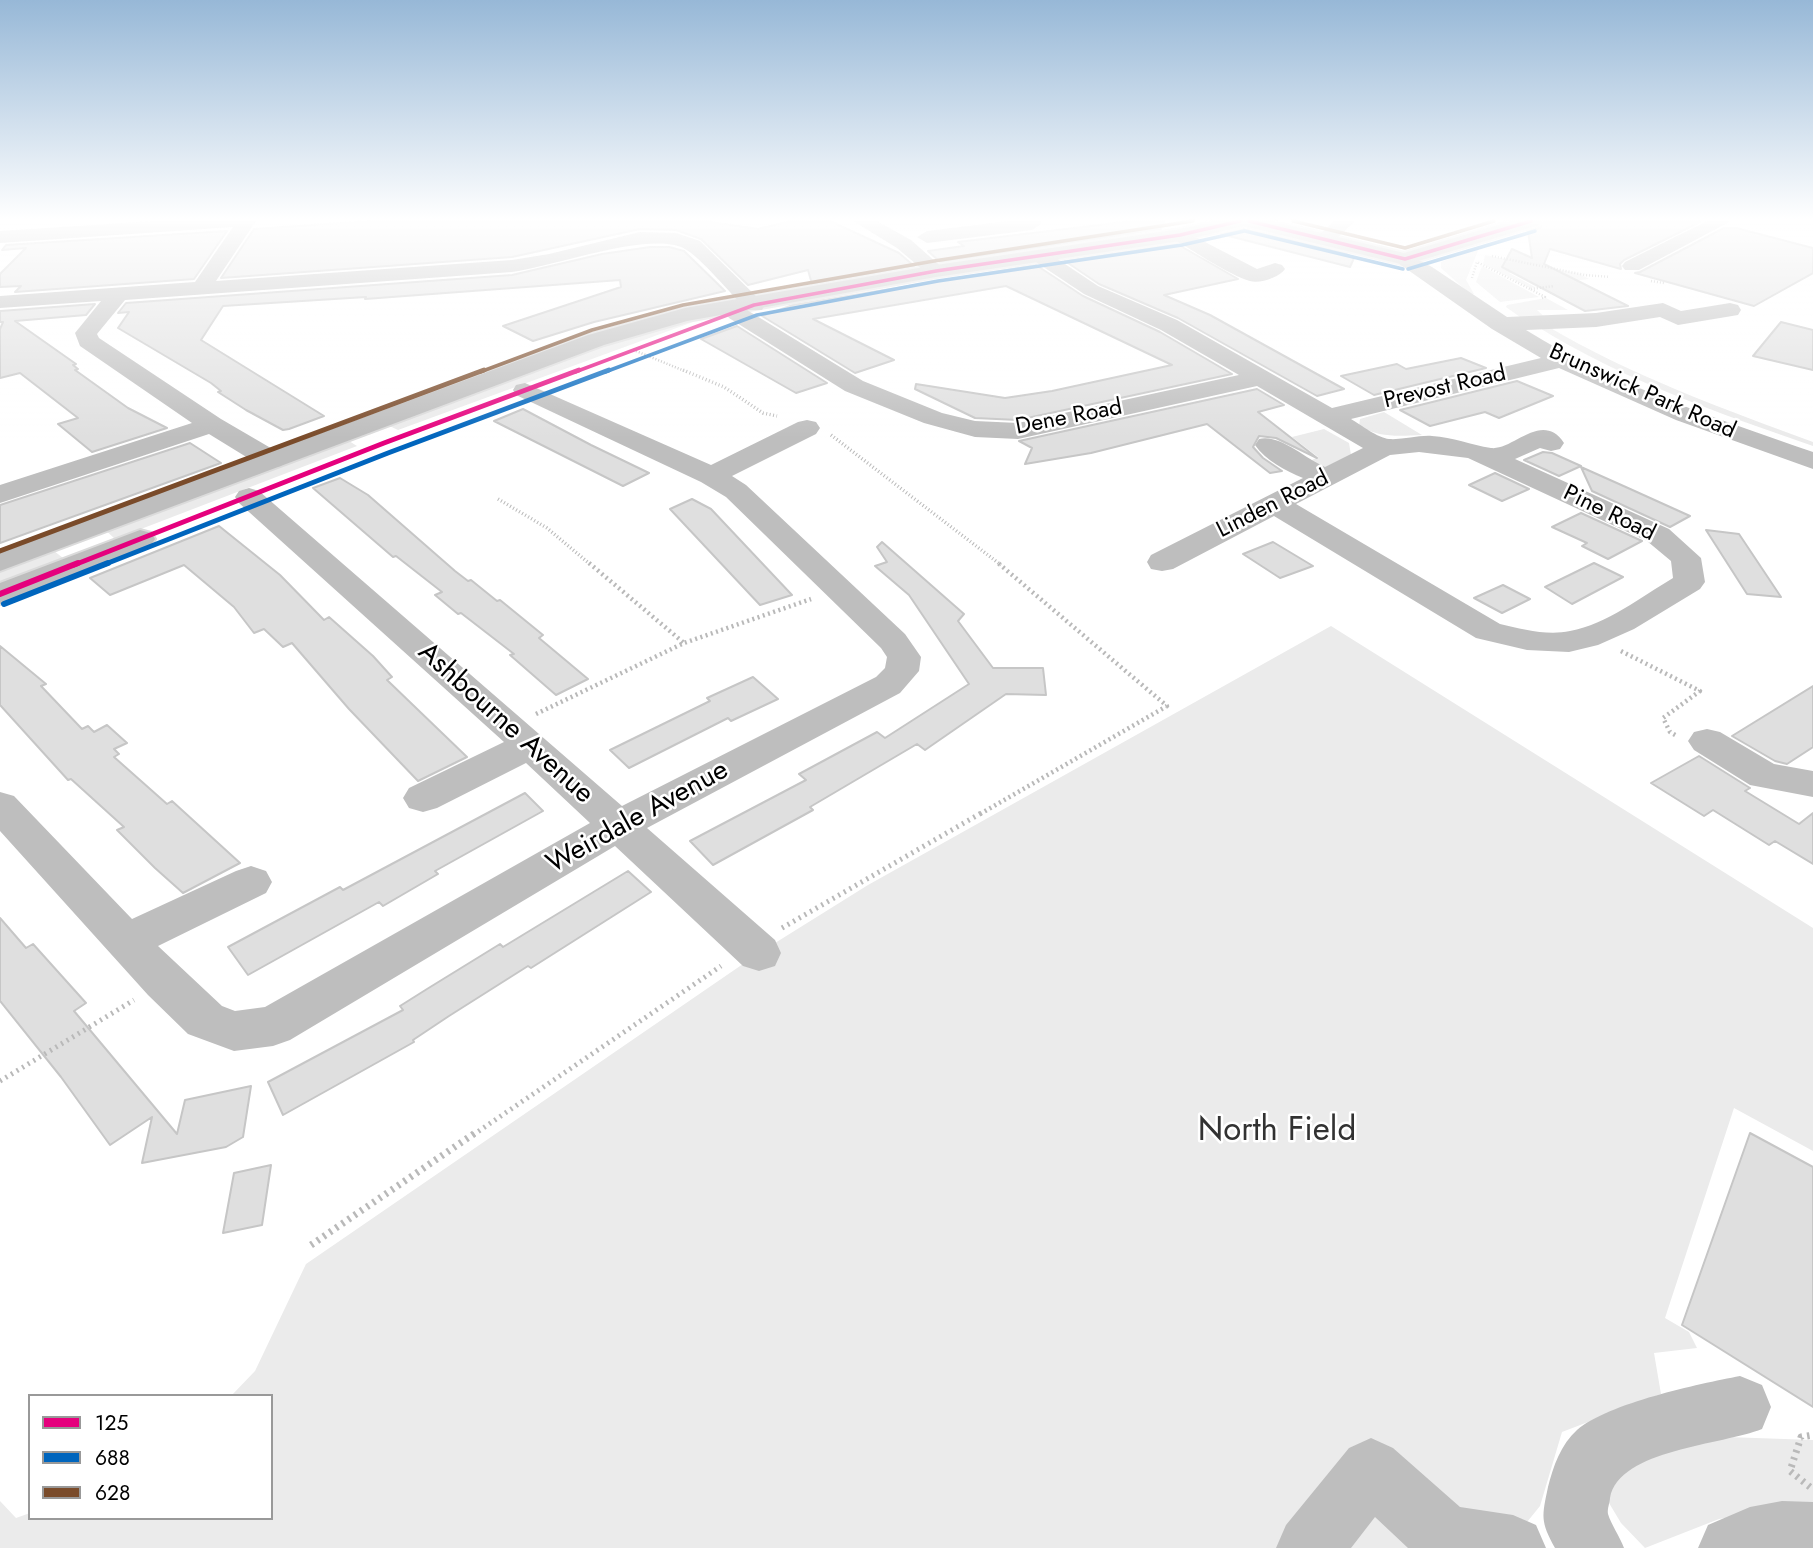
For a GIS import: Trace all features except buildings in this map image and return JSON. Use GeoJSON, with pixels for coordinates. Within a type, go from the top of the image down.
{"type":"FeatureCollection","features":[{"type":"Feature","properties":{"kind":"street","name":"Dene Road"},"geometry":{"type":"LineString","coordinates":[[0,302],[116,293]]}},
{"type":"Feature","properties":{"kind":"street"},"geometry":{"type":"LineString","coordinates":[[119,293],[86,333],[88,341],[212,425],[271,460]]}},
{"type":"Feature","properties":{"kind":"street","name":"Dene Road"},"geometry":{"type":"LineString","coordinates":[[732,293],[745,309],[854,386],[933,418],[975,429],[1018,431],[1258,377]]}},
{"type":"Feature","properties":{"kind":"street"},"geometry":{"type":"LineString","coordinates":[[0,562],[596,340],[685,315],[745,309],[824,293]]}},
{"type":"Feature","properties":{"kind":"street"},"geometry":{"type":"LineString","coordinates":[[1098,293],[1169,325],[1383,448]]}},
{"type":"Feature","properties":{"kind":"street","name":"Brunswick Park Road"},"geometry":{"type":"LineString","coordinates":[[1456,293],[1500,324],[1563,360],[1707,423],[1813,461]]}},
{"type":"Feature","properties":{"kind":"street"},"geometry":{"type":"LineString","coordinates":[[1500,324],[1596,320],[1666,298],[1678,318],[1730,310]]}},
{"type":"Feature","properties":{"kind":"street"},"geometry":{"type":"LineString","coordinates":[[0,594],[384,443],[631,349],[745,309]]}},
{"type":"Feature","properties":{"kind":"street","name":"Prevost Road"},"geometry":{"type":"LineString","coordinates":[[1327,417],[1563,360]]}},
{"type":"Feature","properties":{"kind":"street"},"geometry":{"type":"LineString","coordinates":[[1443,388],[1476,402]]}},
{"type":"Feature","properties":{"kind":"street","name":"Weirdale Avenue"},"geometry":{"type":"LineString","coordinates":[[0,806],[164,982],[205,1020],[234,1031],[273,1026],[619,825],[888,685],[902,671],[904,657],[893,641],[736,491],[711,476],[525,390]]}},
{"type":"Feature","properties":{"kind":"street"},"geometry":{"type":"LineString","coordinates":[[0,494],[212,425]]}},
{"type":"Feature","properties":{"kind":"street"},"geometry":{"type":"LineString","coordinates":[[362,427],[384,443]]}},
{"type":"Feature","properties":{"kind":"street"},"geometry":{"type":"LineString","coordinates":[[711,476],[807,428]]}},
{"type":"Feature","properties":{"kind":"street"},"geometry":{"type":"LineString","coordinates":[[1492,459],[1540,438],[1551,443]]}},
{"type":"Feature","properties":{"kind":"street","name":"Pine Road"},"geometry":{"type":"LineString","coordinates":[[1275,504],[1488,631],[1553,643],[1592,636],[1689,582],[1686,558],[1658,535],[1492,459],[1455,445],[1417,442],[1383,448]]}},
{"type":"Feature","properties":{"kind":"street"},"geometry":{"type":"LineString","coordinates":[[1268,444],[1296,465],[1326,478]]}},
{"type":"Feature","properties":{"kind":"street","name":"Linden Road"},"geometry":{"type":"LineString","coordinates":[[1154,565],[1383,448]]}},
{"type":"Feature","properties":{"kind":"street","name":"Ashbourne Avenue"},"geometry":{"type":"LineString","coordinates":[[249,497],[520,736],[755,949]]}},
{"type":"Feature","properties":{"kind":"street"},"geometry":{"type":"LineString","coordinates":[[79,534],[103,554]]}},
{"type":"Feature","properties":{"kind":"street"},"geometry":{"type":"LineString","coordinates":[[1345,582],[1380,567]]}},
{"type":"Feature","properties":{"kind":"street"},"geometry":{"type":"LineString","coordinates":[[423,798],[520,736]]}},
{"type":"Feature","properties":{"kind":"street"},"geometry":{"type":"LineString","coordinates":[[1712,745],[1764,776],[1813,784]]}},
{"type":"Feature","properties":{"kind":"street"},"geometry":{"type":"LineString","coordinates":[[127,941],[251,883]]}},
{"type":"Feature","properties":{"kind":"street"},"geometry":{"type":"LineString","coordinates":[[1591,1548],[1574,1518],[1583,1474],[1600,1452],[1626,1438],[1682,1418],[1740,1407]]}},
{"type":"Feature","properties":{"kind":"street"},"geometry":{"type":"LineString","coordinates":[[1309,1548],[1371,1470],[1445,1538],[1513,1548]]}},
{"type":"Feature","properties":{"kind":"street"},"geometry":{"type":"LineString","coordinates":[[1731,1548],[1740,1543],[1790,1532],[1813,1535]]}},
{"type":"Feature","properties":{"kind":"path"},"geometry":{"type":"LineString","coordinates":[[1533,299],[1545,297],[1538,293]]}},
{"type":"Feature","properties":{"kind":"path"},"geometry":{"type":"LineString","coordinates":[[1660,293],[1666,298]]}},
{"type":"Feature","properties":{"kind":"path"},"geometry":{"type":"LineString","coordinates":[[311,1245],[755,949],[1167,706],[1006,569],[832,435],[807,428],[792,420],[762,413],[724,387],[631,349]]}},
{"type":"Feature","properties":{"kind":"path"},"geometry":{"type":"LineString","coordinates":[[498,499],[547,528],[684,643]]}},
{"type":"Feature","properties":{"kind":"path"},"geometry":{"type":"LineString","coordinates":[[520,736],[684,643],[838,589]]}},
{"type":"Feature","properties":{"kind":"path"},"geometry":{"type":"LineString","coordinates":[[1592,636],[1700,691],[1663,718],[1670,732],[1707,754],[1712,745]]}},
{"type":"Feature","properties":{"kind":"path"},"geometry":{"type":"LineString","coordinates":[[0,1080],[164,982]]}},
{"type":"Feature","properties":{"kind":"path"},"geometry":{"type":"LineString","coordinates":[[1813,1435],[1801,1437],[1790,1471],[1813,1489]]}},
{"type":"Feature","properties":{"kind":"green space"},"geometry":{"type":"Polygon","coordinates":[[[1489,293],[1532,293],[1539,297],[1500,302],[1489,293]]]}},
{"type":"Feature","properties":{"kind":"green space"},"geometry":{"type":"Polygon","coordinates":[[[1546,298],[1568,310],[1537,310],[1547,319],[1520,317],[1506,307],[1507,305],[1546,298]]]}},
{"type":"Feature","properties":{"kind":"green space"},"geometry":{"type":"Polygon","coordinates":[[[685,318],[693,322],[398,430],[381,422],[437,400],[685,318]]]}},
{"type":"Feature","properties":{"kind":"green space"},"geometry":{"type":"Polygon","coordinates":[[[1547,326],[1644,376],[1813,442],[1813,446],[1707,408],[1637,379],[1538,327],[1547,326]]]}},
{"type":"Feature","properties":{"kind":"green space"},"geometry":{"type":"Polygon","coordinates":[[[1384,412],[1422,435],[1382,434],[1359,426],[1360,419],[1384,412]]]}},
{"type":"Feature","properties":{"kind":"green space"},"geometry":{"type":"Polygon","coordinates":[[[1324,429],[1349,443],[1351,455],[1317,471],[1304,464],[1318,457],[1292,437],[1324,429]]]}},
{"type":"Feature","properties":{"kind":"green space"},"geometry":{"type":"Polygon","coordinates":[[[341,436],[357,446],[115,539],[101,526],[341,436]]]}},
{"type":"Feature","properties":{"kind":"green space"},"geometry":{"type":"Polygon","coordinates":[[[49,547],[63,558],[0,584],[0,565],[49,547]]]}},
{"type":"Feature","properties":{"kind":"green space","name":"North Field"},"geometry":{"type":"Polygon","coordinates":[[[1331,626],[1813,928],[1813,1151],[1734,1108],[1665,1318],[1689,1332],[1697,1348],[1654,1353],[1661,1394],[1562,1432],[1540,1506],[1506,1548],[0,1548],[0,1501],[16,1518],[28,1514],[28,1520],[273,1520],[273,1394],[233,1394],[255,1371],[306,1264],[759,953],[868,885],[1331,626]]]}},
{"type":"Feature","properties":{"kind":"green space"},"geometry":{"type":"Polygon","coordinates":[[[1698,1436],[1813,1440],[1813,1519],[1773,1510],[1719,1519],[1645,1548],[1621,1523],[1600,1488],[1613,1464],[1698,1436]]]}},
{"type":"Feature","properties":{"kind":"transit line","name":"628"},"geometry":{"type":"LineString","coordinates":[[0,551],[592,330],[683,305],[750,293]]}},
{"type":"Feature","properties":{"kind":"transit line","name":"125"},"geometry":{"type":"LineString","coordinates":[[0,594],[384,443],[754,305],[817,293]]}},
{"type":"Feature","properties":{"kind":"transit line","name":"688"},"geometry":{"type":"LineString","coordinates":[[4,604],[388,453],[757,315],[873,293]]}}]}
